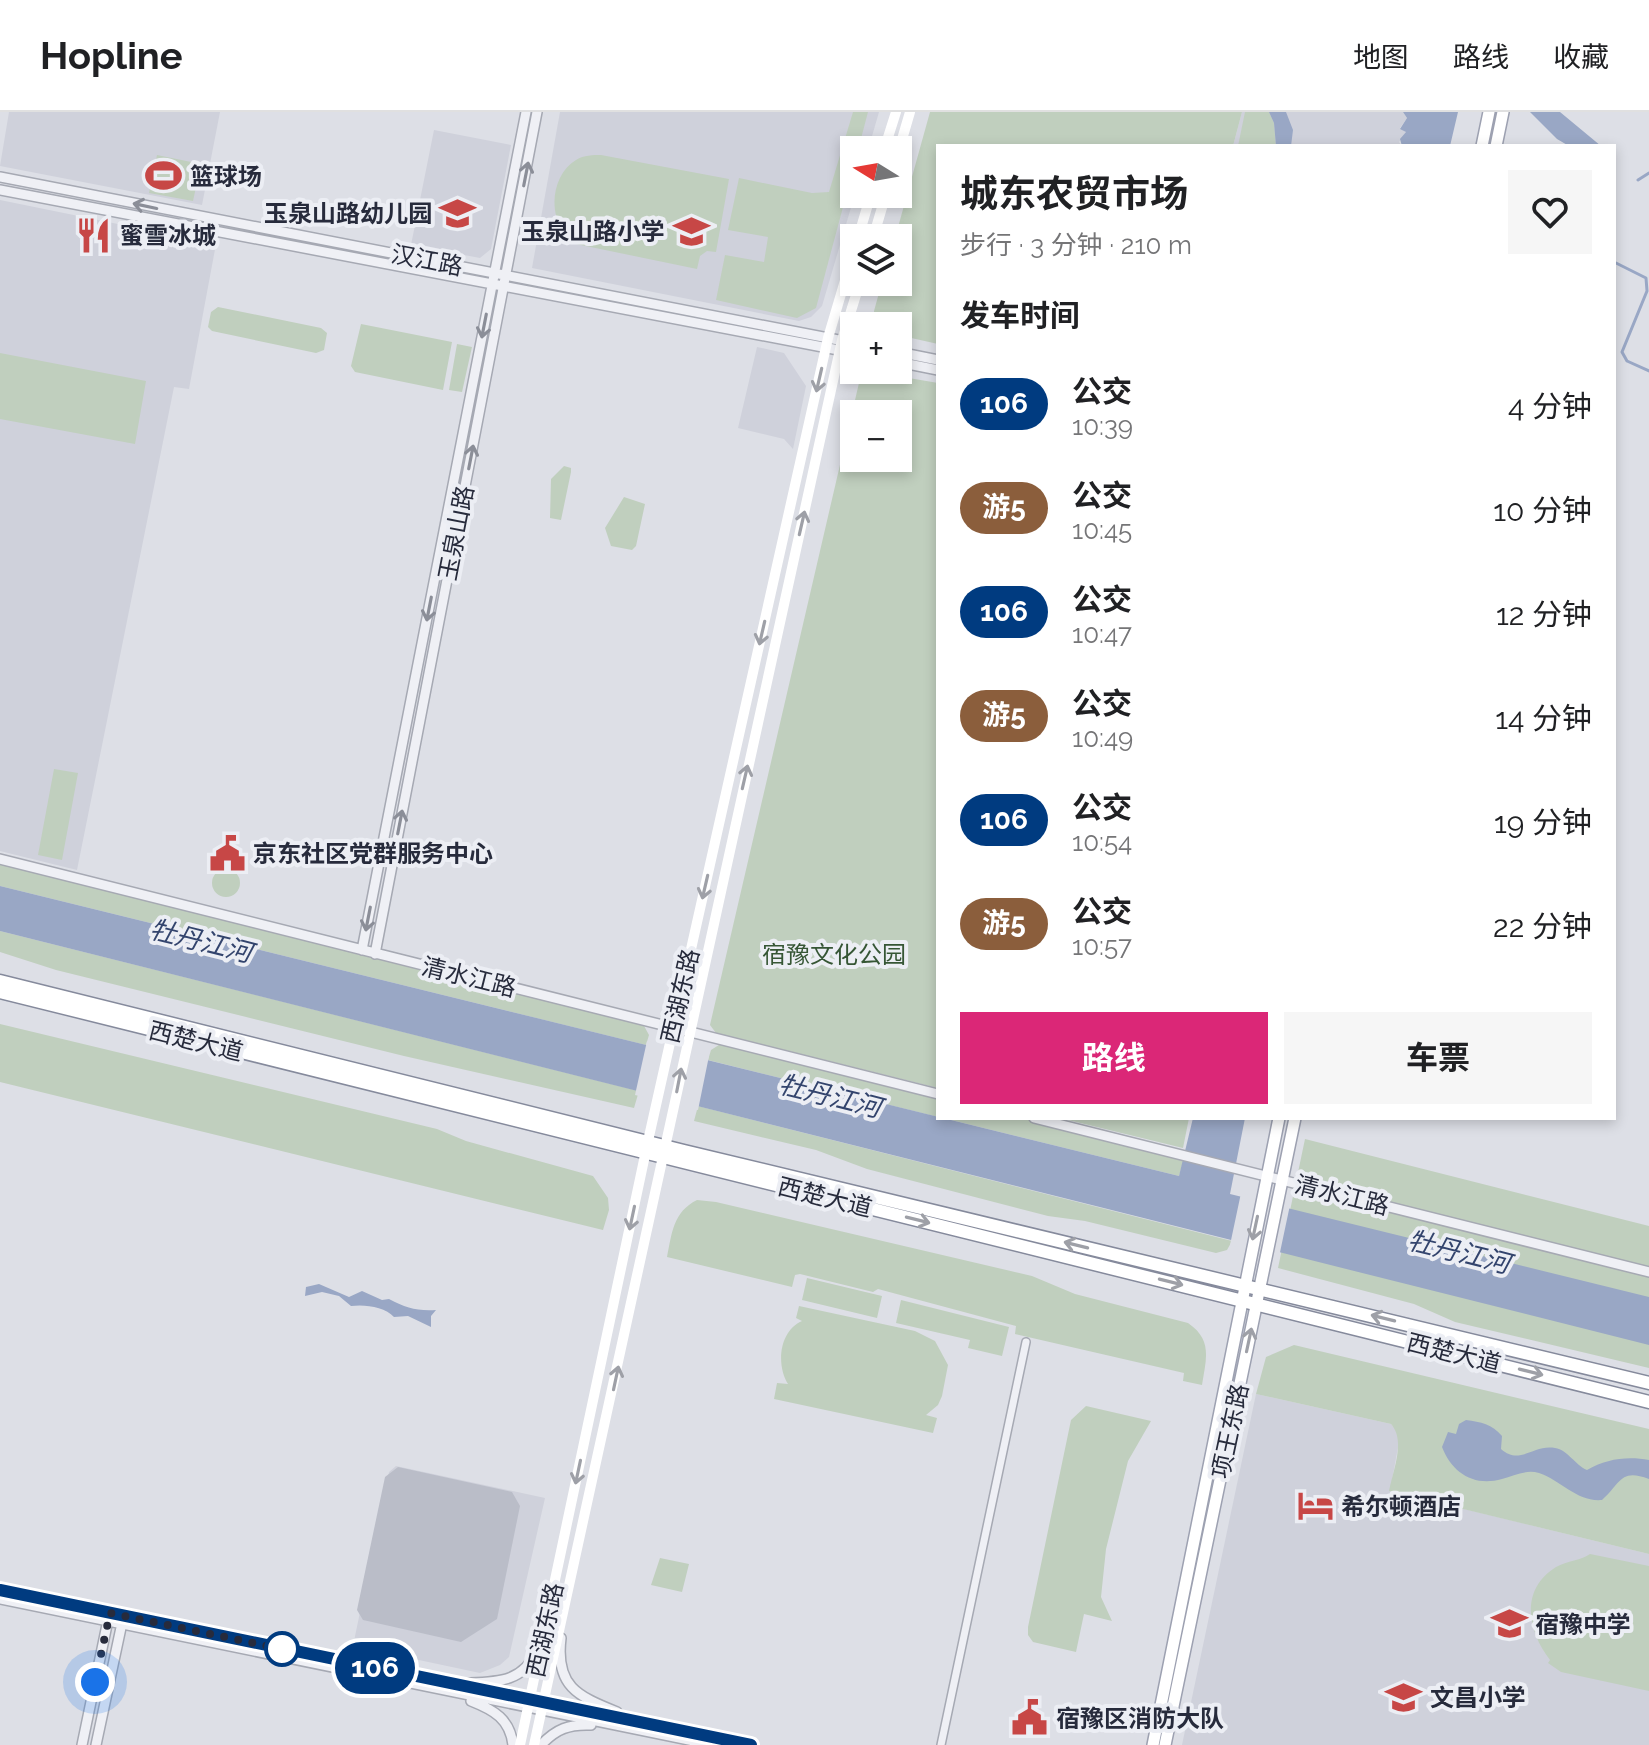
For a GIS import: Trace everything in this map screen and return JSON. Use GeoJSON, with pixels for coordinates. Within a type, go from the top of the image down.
{"type":"FeatureCollection","features":[{"type":"Feature","properties":{"kind":"highway","name":"西楚大道"},"geometry":{"type":"LineString","coordinates":[[0,981],[1649,1402]]}},
{"type":"Feature","properties":{"kind":"highway","name":"西楚大道"},"geometry":{"type":"LineString","coordinates":[[0,992],[646,1147]]}},
{"type":"Feature","properties":{"kind":"highway","name":"西楚大道"},"geometry":{"type":"LineString","coordinates":[[665,1152],[1260,1288],[1649,1383]]}},
{"type":"Feature","properties":{"kind":"main road"},"geometry":{"type":"LineString","coordinates":[[888,136],[896,112]]}},
{"type":"Feature","properties":{"kind":"main road"},"geometry":{"type":"LineString","coordinates":[[903,136],[910,112]]}},
{"type":"Feature","properties":{"kind":"main road"},"geometry":{"type":"LineString","coordinates":[[1482,144],[1489,112]]}},
{"type":"Feature","properties":{"kind":"main road"},"geometry":{"type":"LineString","coordinates":[[1496,144],[1503,112]]}},
{"type":"Feature","properties":{"kind":"main road","name":"西湖东路"},"geometry":{"type":"LineString","coordinates":[[520,1745],[646,1147],[827,343],[841,296]]}},
{"type":"Feature","properties":{"kind":"main road","name":"西湖东路"},"geometry":{"type":"LineString","coordinates":[[534,1745],[665,1152],[688,1032],[840,370]]}},
{"type":"Feature","properties":{"kind":"main road","name":"项王东路"},"geometry":{"type":"LineString","coordinates":[[1153,1745],[1201,1516],[1240,1299],[1279,1120]]}},
{"type":"Feature","properties":{"kind":"main road","name":"项王东路"},"geometry":{"type":"LineString","coordinates":[[1165,1745],[1295,1120]]}},
{"type":"Feature","properties":{"kind":"street","name":"玉泉山路"},"geometry":{"type":"LineString","coordinates":[[362,950],[526,112]]}},
{"type":"Feature","properties":{"kind":"street","name":"玉泉山路"},"geometry":{"type":"LineString","coordinates":[[375,954],[537,112]]}},
{"type":"Feature","properties":{"kind":"street","name":"汉江路"},"geometry":{"type":"LineString","coordinates":[[0,177],[505,281],[840,344]]}},
{"type":"Feature","properties":{"kind":"street","name":"汉江路"},"geometry":{"type":"LineString","coordinates":[[0,190],[493,278]]}},
{"type":"Feature","properties":{"kind":"street"},"geometry":{"type":"LineString","coordinates":[[912,355],[936,360]]}},
{"type":"Feature","properties":{"kind":"street"},"geometry":{"type":"LineString","coordinates":[[912,365],[936,370]]}},
{"type":"Feature","properties":{"kind":"street","name":"清水江路"},"geometry":{"type":"LineString","coordinates":[[0,859],[936,1094]]}},
{"type":"Feature","properties":{"kind":"street","name":"清水江路"},"geometry":{"type":"LineString","coordinates":[[1042,1120],[1649,1272]]}},
{"type":"Feature","properties":{"kind":"street"},"geometry":{"type":"LineString","coordinates":[[941,1745],[1026,1342]]}},
{"type":"Feature","properties":{"kind":"street"},"geometry":{"type":"LineString","coordinates":[[0,1590],[108,1618]]}},
{"type":"Feature","properties":{"kind":"street"},"geometry":{"type":"LineString","coordinates":[[0,1599],[752,1745]]}},
{"type":"Feature","properties":{"kind":"street"},"geometry":{"type":"LineString","coordinates":[[450,1688],[516,1677],[528,1667],[537,1653],[549,1609]]}},
{"type":"Feature","properties":{"kind":"street"},"geometry":{"type":"LineString","coordinates":[[564,1611],[560,1646],[566,1682],[577,1695],[642,1726],[713,1745]]}},
{"type":"Feature","properties":{"kind":"street"},"geometry":{"type":"LineString","coordinates":[[82,1745],[108,1618]]}},
{"type":"Feature","properties":{"kind":"street"},"geometry":{"type":"LineString","coordinates":[[96,1745],[122,1621]]}},
{"type":"Feature","properties":{"kind":"street"},"geometry":{"type":"LineString","coordinates":[[450,1688],[502,1717],[511,1733],[513,1745]]}},
{"type":"Feature","properties":{"kind":"street"},"geometry":{"type":"LineString","coordinates":[[541,1745],[559,1729],[577,1724],[642,1726]]}},
{"type":"Feature","properties":{"kind":"shaded area"},"geometry":{"type":"Polygon","coordinates":[[[9,112],[220,112],[202,205],[0,166],[9,112]]]}},
{"type":"Feature","properties":{"kind":"shaded area","name":"玉泉山路小学"},"geometry":{"type":"Polygon","coordinates":[[[560,112],[879,112],[872,136],[840,136],[840,208],[851,208],[846,224],[840,224],[840,245],[822,306],[811,317],[799,321],[532,268],[560,112]]]}},
{"type":"Feature","properties":{"kind":"shaded area"},"geometry":{"type":"Polygon","coordinates":[[[1242,112],[1403,112],[1407,118],[1400,128],[1406,132],[1400,144],[1234,144],[1242,112]]]}},
{"type":"Feature","properties":{"kind":"shaded area","name":"玉泉山路幼儿园"},"geometry":{"type":"Polygon","coordinates":[[[434,130],[511,145],[491,249],[480,258],[411,245],[434,130]]]}},
{"type":"Feature","properties":{"kind":"shaded area"},"geometry":{"type":"Polygon","coordinates":[[[0,200],[216,244],[189,389],[174,387],[77,870],[0,851],[0,200]]]}},
{"type":"Feature","properties":{"kind":"shaded area"},"geometry":{"type":"Polygon","coordinates":[[[757,347],[784,353],[806,386],[793,449],[784,439],[738,428],[757,347]]]}},
{"type":"Feature","properties":{"kind":"shaded area"},"geometry":{"type":"Polygon","coordinates":[[[1256,1394],[1391,1424],[1399,1433],[1399,1442],[1390,1491],[1649,1554],[1649,1745],[1182,1745],[1256,1394]]]}},
{"type":"Feature","properties":{"kind":"shaded area"},"geometry":{"type":"Polygon","coordinates":[[[396,1466],[545,1498],[509,1657],[500,1665],[480,1673],[353,1646],[389,1472],[396,1466]]]}},
{"type":"Feature","properties":{"kind":"green space"},"geometry":{"type":"Polygon","coordinates":[[[853,112],[868,112],[862,136],[846,136],[853,112]]]}},
{"type":"Feature","properties":{"kind":"green space"},"geometry":{"type":"Polygon","coordinates":[[[930,112],[1242,112],[1234,144],[936,144],[936,344],[912,338],[912,312],[874,311],[878,296],[912,296],[912,224],[899,224],[903,208],[912,208],[912,177],[930,112]]]}},
{"type":"Feature","properties":{"kind":"green space"},"geometry":{"type":"Polygon","coordinates":[[[1245,112],[1269,112],[1274,123],[1276,144],[1238,144],[1245,112]]]}},
{"type":"Feature","properties":{"kind":"green space"},"geometry":{"type":"Polygon","coordinates":[[[157,155],[201,164],[193,201],[149,193],[157,155]]]}},
{"type":"Feature","properties":{"kind":"green space"},"geometry":{"type":"Polygon","coordinates":[[[601,155],[729,179],[716,252],[707,251],[700,256],[697,269],[547,238],[549,228],[562,229],[554,201],[563,173],[579,158],[601,155]]]}},
{"type":"Feature","properties":{"kind":"green space"},"geometry":{"type":"Polygon","coordinates":[[[840,155],[840,208],[843,208],[816,308],[797,318],[716,300],[725,255],[764,262],[768,237],[728,230],[739,178],[812,193],[829,192],[840,155]]]}},
{"type":"Feature","properties":{"kind":"green space"},"geometry":{"type":"Polygon","coordinates":[[[218,307],[321,328],[327,333],[324,350],[316,353],[212,331],[208,327],[211,312],[218,307]]]}},
{"type":"Feature","properties":{"kind":"green space"},"geometry":{"type":"Polygon","coordinates":[[[361,324],[452,342],[443,390],[355,372],[351,366],[361,324]]]}},
{"type":"Feature","properties":{"kind":"green space"},"geometry":{"type":"Polygon","coordinates":[[[457,344],[472,347],[462,392],[449,390],[457,344]]]}},
{"type":"Feature","properties":{"kind":"green space"},"geometry":{"type":"Polygon","coordinates":[[[0,353],[146,381],[135,444],[0,419],[0,353]]]}},
{"type":"Feature","properties":{"kind":"green space","name":"宿豫文化公园"},"geometry":{"type":"Polygon","coordinates":[[[912,379],[936,383],[936,1088],[716,1033],[710,1025],[840,465],[840,472],[912,472],[912,400],[855,400],[859,384],[912,384],[912,379]]]}},
{"type":"Feature","properties":{"kind":"green space"},"geometry":{"type":"Polygon","coordinates":[[[564,466],[571,468],[571,472],[561,520],[550,518],[551,479],[564,466]]]}},
{"type":"Feature","properties":{"kind":"green space"},"geometry":{"type":"Polygon","coordinates":[[[624,497],[645,504],[636,546],[632,550],[611,546],[605,528],[624,497]]]}},
{"type":"Feature","properties":{"kind":"green space"},"geometry":{"type":"Polygon","coordinates":[[[54,769],[78,773],[62,860],[38,855],[54,769]]]}},
{"type":"Feature","properties":{"kind":"green space"},"geometry":{"type":"Polygon","coordinates":[[[0,861],[643,1024],[649,1035],[646,1045],[0,886],[0,861]]]}},
{"type":"Feature","properties":{"kind":"green space"},"geometry":{"type":"Polygon","coordinates":[[[226,869],[236,873],[240,883],[236,893],[226,897],[216,893],[212,883],[216,873],[226,869]]]}},
{"type":"Feature","properties":{"kind":"green space"},"geometry":{"type":"Polygon","coordinates":[[[0,931],[639,1091],[634,1108],[404,1056],[56,970],[0,952],[0,931]]]}},
{"type":"Feature","properties":{"kind":"green space"},"geometry":{"type":"Polygon","coordinates":[[[0,1024],[437,1129],[466,1141],[593,1176],[608,1198],[609,1210],[603,1230],[0,1082],[0,1024]]]}},
{"type":"Feature","properties":{"kind":"green space"},"geometry":{"type":"Polygon","coordinates":[[[722,1043],[936,1096],[936,1117],[708,1060],[711,1050],[722,1043]]]}},
{"type":"Feature","properties":{"kind":"green space"},"geometry":{"type":"Polygon","coordinates":[[[698,1106],[1232,1241],[1227,1250],[1216,1253],[1085,1221],[1048,1216],[867,1169],[816,1150],[694,1121],[698,1106]]]}},
{"type":"Feature","properties":{"kind":"green space"},"geometry":{"type":"Polygon","coordinates":[[[951,1120],[1029,1120],[1184,1159],[1179,1176],[951,1120]]]}},
{"type":"Feature","properties":{"kind":"green space"},"geometry":{"type":"Polygon","coordinates":[[[1068,1120],[1189,1120],[1183,1148],[1068,1120]]]}},
{"type":"Feature","properties":{"kind":"green space"},"geometry":{"type":"Polygon","coordinates":[[[1305,1139],[1649,1226],[1649,1368],[1455,1322],[1414,1304],[1278,1268],[1305,1139]]]}},
{"type":"Feature","properties":{"kind":"green space"},"geometry":{"type":"Polygon","coordinates":[[[697,1200],[1032,1276],[1075,1294],[1188,1323],[1201,1336],[1206,1351],[1202,1385],[1183,1381],[1184,1373],[1015,1334],[1016,1326],[878,1289],[873,1292],[800,1274],[795,1275],[792,1287],[667,1257],[678,1217],[697,1200]]]}},
{"type":"Feature","properties":{"kind":"green space"},"geometry":{"type":"Polygon","coordinates":[[[807,1278],[882,1296],[877,1318],[802,1300],[807,1278]]]}},
{"type":"Feature","properties":{"kind":"green space"},"geometry":{"type":"Polygon","coordinates":[[[901,1300],[1009,1327],[1002,1356],[968,1348],[970,1340],[896,1323],[901,1300]]]}},
{"type":"Feature","properties":{"kind":"green space"},"geometry":{"type":"Polygon","coordinates":[[[799,1306],[915,1331],[935,1341],[948,1365],[942,1396],[938,1405],[926,1415],[937,1418],[933,1433],[774,1399],[777,1383],[788,1384],[782,1368],[782,1349],[788,1332],[802,1321],[796,1318],[799,1306]]]}},
{"type":"Feature","properties":{"kind":"green space"},"geometry":{"type":"Polygon","coordinates":[[[1294,1345],[1649,1429],[1649,1554],[1389,1491],[1398,1447],[1391,1424],[1256,1394],[1266,1357],[1294,1345]]]}},
{"type":"Feature","properties":{"kind":"green space"},"geometry":{"type":"Polygon","coordinates":[[[1086,1406],[1151,1421],[1128,1461],[1106,1549],[1101,1597],[1112,1621],[1084,1614],[1076,1652],[1033,1642],[1028,1635],[1028,1627],[1071,1420],[1086,1406]]]}},
{"type":"Feature","properties":{"kind":"green space"},"geometry":{"type":"Polygon","coordinates":[[[1590,1554],[1649,1566],[1649,1691],[1561,1672],[1548,1663],[1550,1660],[1536,1637],[1531,1612],[1536,1587],[1556,1567],[1590,1554]]]}},
{"type":"Feature","properties":{"kind":"green space"},"geometry":{"type":"Polygon","coordinates":[[[660,1558],[689,1564],[682,1592],[651,1585],[660,1558]]]}},
{"type":"Feature","properties":{"kind":"water"},"geometry":{"type":"Polygon","coordinates":[[[1269,112],[1286,112],[1293,130],[1291,144],[1276,144],[1274,123],[1269,112]]]}},
{"type":"Feature","properties":{"kind":"water"},"geometry":{"type":"Polygon","coordinates":[[[1403,112],[1458,112],[1450,144],[1401,144],[1400,139],[1406,132],[1400,129],[1407,118],[1403,112]]]}},
{"type":"Feature","properties":{"kind":"water"},"geometry":{"type":"Polygon","coordinates":[[[1530,112],[1560,112],[1599,144],[1566,144],[1530,112]]]}},
{"type":"Feature","properties":{"kind":"water","name":"牡丹江河"},"geometry":{"type":"Polygon","coordinates":[[[0,886],[936,1116],[936,1120],[951,1120],[1179,1176],[1193,1120],[1245,1120],[1230,1194],[1649,1297],[1649,1345],[0,931],[0,886]]]}},
{"type":"Feature","properties":{"kind":"water"},"geometry":{"type":"Polygon","coordinates":[[[319,1284],[349,1297],[362,1291],[411,1308],[436,1310],[431,1316],[431,1327],[408,1316],[394,1317],[374,1307],[351,1306],[339,1296],[322,1292],[305,1296],[306,1287],[319,1284]]]}},
{"type":"Feature","properties":{"kind":"water"},"geometry":{"type":"Polygon","coordinates":[[[1466,1420],[1494,1429],[1502,1436],[1501,1449],[1508,1454],[1521,1455],[1555,1448],[1587,1470],[1617,1459],[1649,1460],[1649,1479],[1626,1476],[1602,1500],[1593,1500],[1534,1472],[1492,1481],[1473,1479],[1458,1471],[1442,1447],[1448,1432],[1456,1434],[1459,1424],[1466,1420]]]}},
{"type":"Feature","properties":{"kind":"pier"},"geometry":{"type":"Polygon","coordinates":[[[647,1041],[709,1056],[698,1110],[635,1095],[647,1041]]]}},
{"type":"Feature","properties":{"kind":"pier"},"geometry":{"type":"Polygon","coordinates":[[[1241,1193],[1290,1205],[1279,1257],[1230,1245],[1241,1193]]]}},
{"type":"Feature","properties":{"kind":"building"},"geometry":{"type":"Polygon","coordinates":[[[398,1467],[512,1492],[520,1506],[497,1619],[461,1642],[363,1620],[357,1610],[385,1477],[398,1467]]]}},
{"type":"Feature","properties":{"kind":"waterway"},"geometry":{"type":"LineString","coordinates":[[1638,180],[1649,173]]}},
{"type":"Feature","properties":{"kind":"waterway"},"geometry":{"type":"LineString","coordinates":[[1616,263],[1646,278],[1647,291],[1622,352],[1627,361],[1649,371]]}},
{"type":"Feature","properties":{"kind":"bus line","name":"106"},"geometry":{"type":"LineString","coordinates":[[0,1590],[751,1745]]}},
{"type":"Feature","properties":{"kind":"place","name":"篮球场"},"geometry":{"type":"Point","coordinates":[164,176]}},
{"type":"Feature","properties":{"kind":"place","name":"玉泉山路幼儿园"},"geometry":{"type":"Point","coordinates":[458,213]}},
{"type":"Feature","properties":{"kind":"place","name":"玉泉山路小学"},"geometry":{"type":"Point","coordinates":[691,231]}},
{"type":"Feature","properties":{"kind":"place","name":"蜜雪冰城"},"geometry":{"type":"Point","coordinates":[94,235]}},
{"type":"Feature","properties":{"kind":"place","name":"京东社区党群服务中心"},"geometry":{"type":"Point","coordinates":[227,853]}},
{"type":"Feature","properties":{"kind":"place","name":"希尔顿酒店"},"geometry":{"type":"Point","coordinates":[1315,1506]}},
{"type":"Feature","properties":{"kind":"place","name":"宿豫中学"},"geometry":{"type":"Point","coordinates":[1509,1624]}},
{"type":"Feature","properties":{"kind":"place","name":"文昌小学"},"geometry":{"type":"Point","coordinates":[1404,1697]}},
{"type":"Feature","properties":{"kind":"place","name":"宿豫区消防大队"},"geometry":{"type":"Point","coordinates":[1030,1718]}},
{"type":"Feature","properties":{"kind":"route"},"geometry":{"type":"LineString","coordinates":[[95,1682],[110,1613],[287,1650],[282,1649]]}}]}
